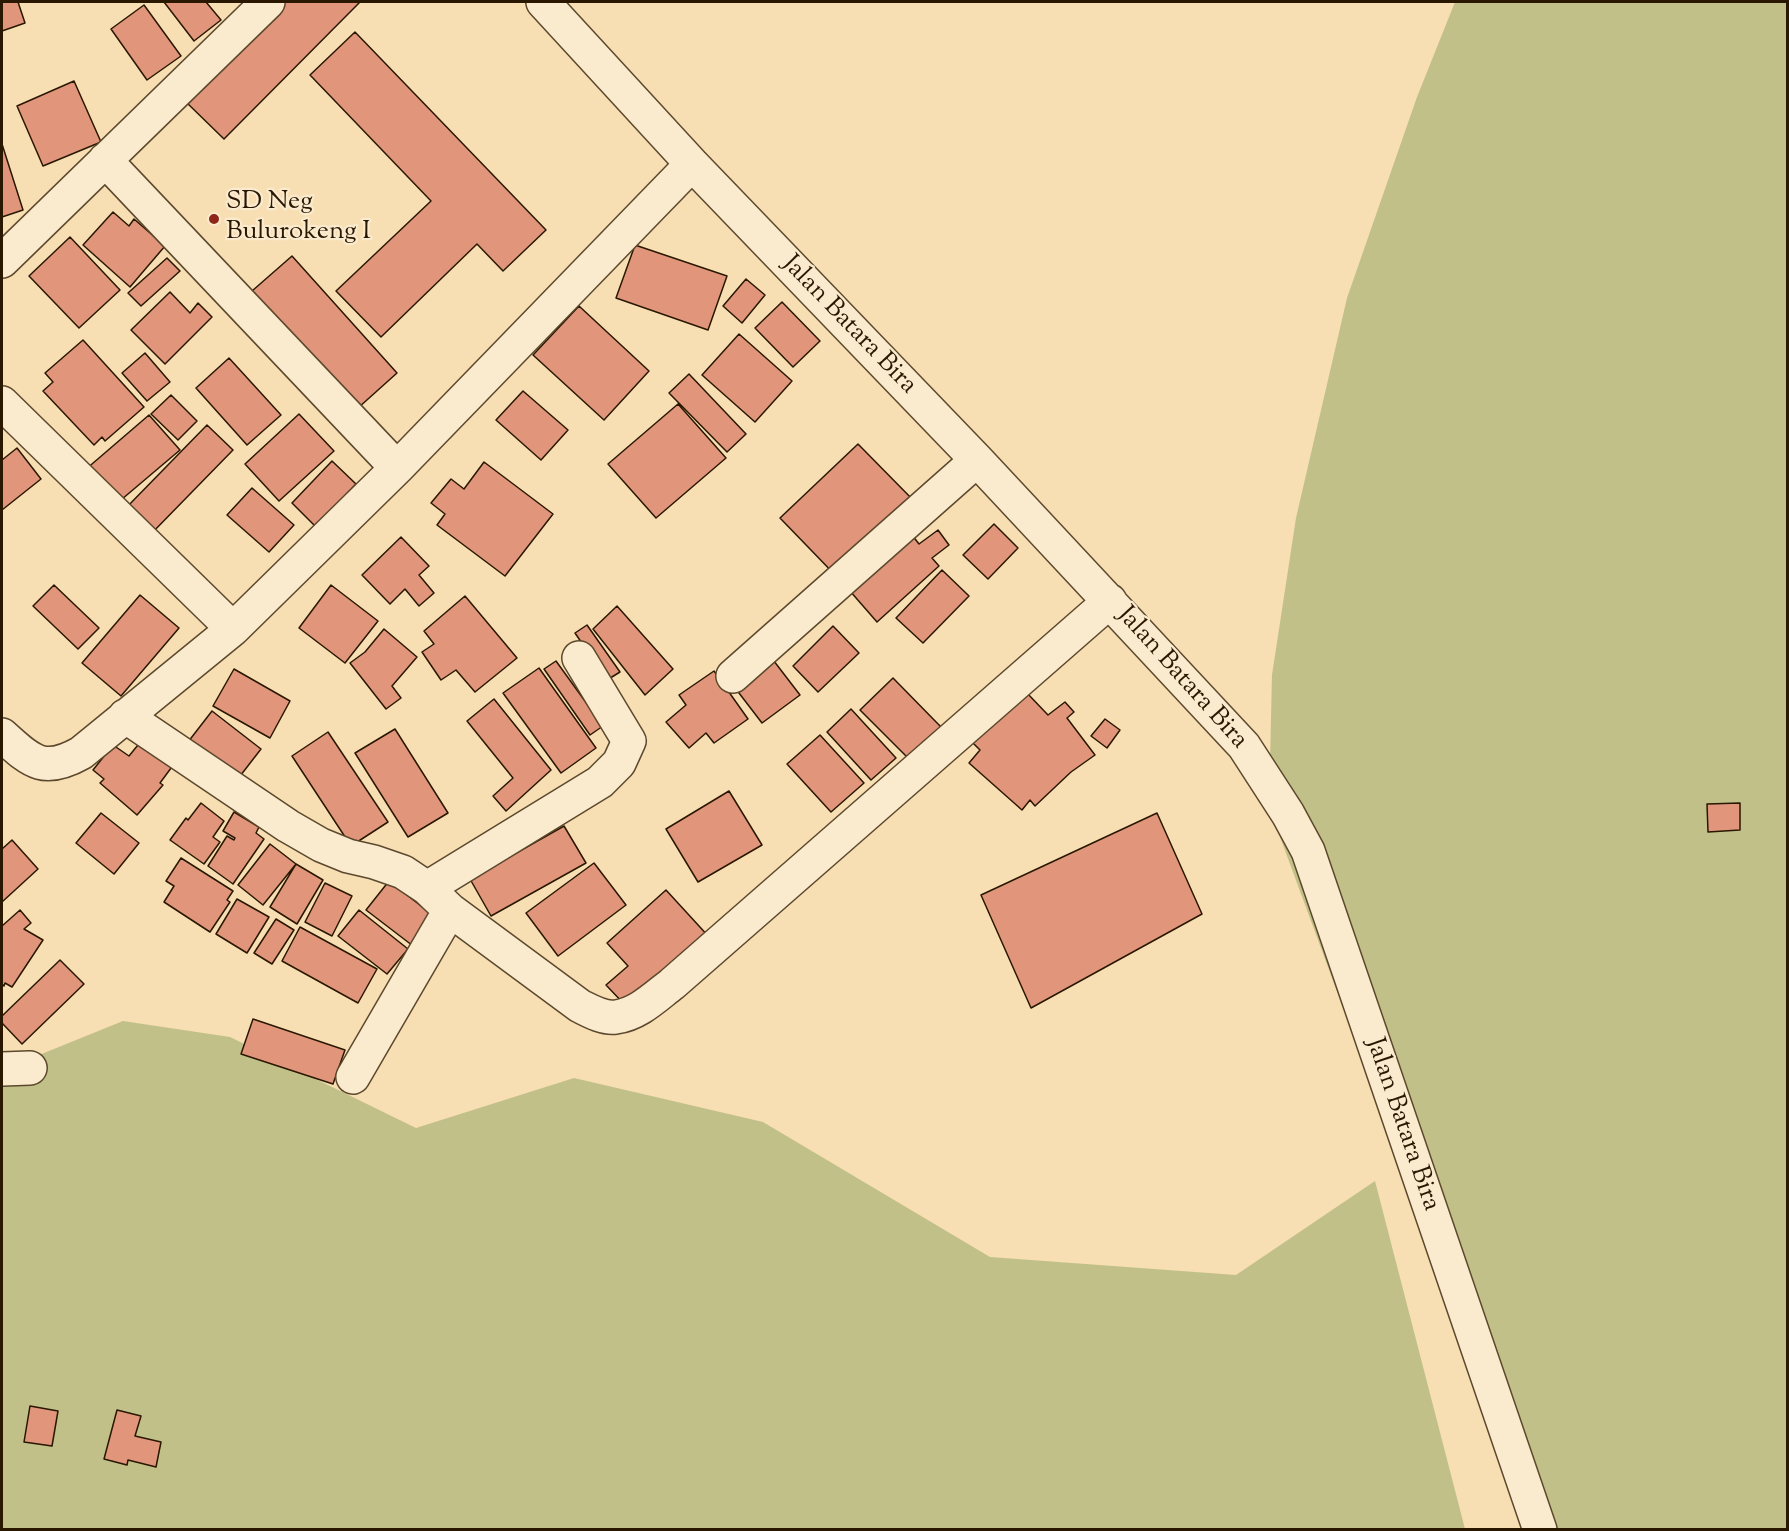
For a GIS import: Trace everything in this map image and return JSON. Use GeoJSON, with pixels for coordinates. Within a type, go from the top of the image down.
{"type":"FeatureCollection","features":[{"type":"Feature","properties":{"kind":"street"},"geometry":{"type":"LineString","coordinates":[[2,261],[268,2]]}},
{"type":"Feature","properties":{"kind":"street","name":"Jalan Batara Bira"},"geometry":{"type":"LineString","coordinates":[[543,2],[692,164],[977,460],[1244,746],[1288,814],[1308,851],[1540,1530]]}},
{"type":"Feature","properties":{"kind":"street"},"geometry":{"type":"LineString","coordinates":[[105,160],[397,468]]}},
{"type":"Feature","properties":{"kind":"street"},"geometry":{"type":"LineString","coordinates":[[2,735],[32,762],[66,762],[81,753],[233,629],[397,468],[692,164]]}},
{"type":"Feature","properties":{"kind":"street"},"geometry":{"type":"LineString","coordinates":[[2,403],[233,629]]}},
{"type":"Feature","properties":{"kind":"street"},"geometry":{"type":"LineString","coordinates":[[733,676],[977,460]]}},
{"type":"Feature","properties":{"kind":"street"},"geometry":{"type":"LineString","coordinates":[[125,716],[288,826],[348,856],[403,872],[580,1006],[602,1016],[615,1017],[642,1007],[681,976],[1110,601]]}},
{"type":"Feature","properties":{"kind":"street"},"geometry":{"type":"LineString","coordinates":[[353,1077],[438,899],[600,782],[619,763],[629,741],[579,658]]}},
{"type":"Feature","properties":{"kind":"shaded area"},"geometry":{"type":"Polygon","coordinates":[[[1455,2],[1787,2],[1787,1529],[1535,1529],[1269,807],[1272,675],[1296,518],[1347,298],[1417,97],[1455,2]]]}},
{"type":"Feature","properties":{"kind":"shaded area"},"geometry":{"type":"Polygon","coordinates":[[[123,1021],[230,1037],[416,1128],[574,1078],[763,1122],[990,1257],[1236,1275],[1375,1181],[1465,1529],[2,1530],[2,1070],[123,1021]]]}},
{"type":"Feature","properties":{"kind":"building"},"geometry":{"type":"Polygon","coordinates":[[[2,2],[18,2],[25,23],[2,31],[2,2]]]}},
{"type":"Feature","properties":{"kind":"building"},"geometry":{"type":"Polygon","coordinates":[[[164,2],[206,2],[221,20],[194,41],[164,2]]]}},
{"type":"Feature","properties":{"kind":"building"},"geometry":{"type":"Polygon","coordinates":[[[284,2],[360,2],[224,139],[185,101],[284,2]]]}},
{"type":"Feature","properties":{"kind":"building"},"geometry":{"type":"Polygon","coordinates":[[[144,5],[181,56],[147,80],[111,29],[144,5]]]}},
{"type":"Feature","properties":{"kind":"building"},"geometry":{"type":"Polygon","coordinates":[[[355,32],[546,230],[503,271],[477,244],[381,337],[336,291],[431,201],[310,75],[355,32]]]}},
{"type":"Feature","properties":{"kind":"building"},"geometry":{"type":"Polygon","coordinates":[[[74,81],[101,142],[43,166],[17,106],[74,81]]]}},
{"type":"Feature","properties":{"kind":"building"},"geometry":{"type":"Polygon","coordinates":[[[2,144],[23,210],[2,217],[2,144]]]}},
{"type":"Feature","properties":{"kind":"building"},"geometry":{"type":"Polygon","coordinates":[[[113,212],[129,226],[134,219],[165,246],[130,287],[83,245],[113,212]]]}},
{"type":"Feature","properties":{"kind":"building"},"geometry":{"type":"Polygon","coordinates":[[[70,237],[120,290],[79,328],[29,276],[70,237]]]}},
{"type":"Feature","properties":{"kind":"building"},"geometry":{"type":"Polygon","coordinates":[[[635,245],[727,276],[708,330],[616,298],[635,245]]]}},
{"type":"Feature","properties":{"kind":"building"},"geometry":{"type":"Polygon","coordinates":[[[292,256],[397,373],[358,408],[252,291],[292,256]]]}},
{"type":"Feature","properties":{"kind":"building"},"geometry":{"type":"Polygon","coordinates":[[[167,258],[180,271],[141,306],[128,293],[167,258]]]}},
{"type":"Feature","properties":{"kind":"building"},"geometry":{"type":"Polygon","coordinates":[[[746,279],[765,295],[742,323],[723,306],[746,279]]]}},
{"type":"Feature","properties":{"kind":"building"},"geometry":{"type":"Polygon","coordinates":[[[170,292],[190,313],[198,303],[212,317],[165,364],[131,330],[170,292]]]}},
{"type":"Feature","properties":{"kind":"building"},"geometry":{"type":"Polygon","coordinates":[[[782,302],[820,341],[793,367],[755,328],[782,302]]]}},
{"type":"Feature","properties":{"kind":"building"},"geometry":{"type":"Polygon","coordinates":[[[579,306],[649,371],[604,420],[533,355],[579,306]]]}},
{"type":"Feature","properties":{"kind":"building"},"geometry":{"type":"Polygon","coordinates":[[[739,334],[792,381],[755,422],[702,375],[739,334]]]}},
{"type":"Feature","properties":{"kind":"building"},"geometry":{"type":"Polygon","coordinates":[[[83,340],[144,407],[105,441],[102,437],[94,445],[43,391],[53,382],[45,373],[83,340]]]}},
{"type":"Feature","properties":{"kind":"building"},"geometry":{"type":"Polygon","coordinates":[[[145,353],[170,382],[147,401],[122,373],[145,353]]]}},
{"type":"Feature","properties":{"kind":"building"},"geometry":{"type":"Polygon","coordinates":[[[229,358],[281,415],[247,445],[196,388],[229,358]]]}},
{"type":"Feature","properties":{"kind":"building"},"geometry":{"type":"Polygon","coordinates":[[[689,374],[746,434],[727,452],[669,393],[689,374]]]}},
{"type":"Feature","properties":{"kind":"building"},"geometry":{"type":"Polygon","coordinates":[[[523,391],[568,430],[541,460],[496,420],[523,391]]]}},
{"type":"Feature","properties":{"kind":"building"},"geometry":{"type":"Polygon","coordinates":[[[171,395],[197,421],[178,440],[151,414],[171,395]]]}},
{"type":"Feature","properties":{"kind":"building"},"geometry":{"type":"Polygon","coordinates":[[[678,404],[726,458],[656,518],[608,464],[678,404]]]}},
{"type":"Feature","properties":{"kind":"building"},"geometry":{"type":"Polygon","coordinates":[[[299,414],[334,451],[279,501],[245,464],[299,414]]]}},
{"type":"Feature","properties":{"kind":"building"},"geometry":{"type":"Polygon","coordinates":[[[149,415],[180,450],[115,505],[85,470],[149,415]]]}},
{"type":"Feature","properties":{"kind":"building"},"geometry":{"type":"Polygon","coordinates":[[[207,425],[233,450],[149,536],[123,511],[207,425]]]}},
{"type":"Feature","properties":{"kind":"building"},"geometry":{"type":"Polygon","coordinates":[[[858,444],[917,504],[839,579],[780,518],[858,444]]]}},
{"type":"Feature","properties":{"kind":"building"},"geometry":{"type":"Polygon","coordinates":[[[17,448],[41,479],[2,510],[2,460],[17,448]]]}},
{"type":"Feature","properties":{"kind":"building"},"geometry":{"type":"Polygon","coordinates":[[[332,461],[356,484],[316,527],[292,503],[332,461]]]}},
{"type":"Feature","properties":{"kind":"building"},"geometry":{"type":"Polygon","coordinates":[[[484,462],[553,514],[505,576],[437,525],[445,514],[431,503],[451,479],[464,489],[484,462]]]}},
{"type":"Feature","properties":{"kind":"building"},"geometry":{"type":"Polygon","coordinates":[[[252,488],[294,525],[269,552],[227,515],[252,488]]]}},
{"type":"Feature","properties":{"kind":"building"},"geometry":{"type":"Polygon","coordinates":[[[994,524],[1018,548],[988,579],[963,555],[994,524]]]}},
{"type":"Feature","properties":{"kind":"building"},"geometry":{"type":"Polygon","coordinates":[[[938,530],[949,545],[932,558],[939,566],[877,622],[850,591],[912,535],[919,544],[938,530]]]}},
{"type":"Feature","properties":{"kind":"building"},"geometry":{"type":"Polygon","coordinates":[[[401,537],[429,566],[419,575],[434,593],[419,606],[405,589],[390,604],[362,575],[401,537]]]}},
{"type":"Feature","properties":{"kind":"building"},"geometry":{"type":"Polygon","coordinates":[[[942,570],[969,596],[923,643],[896,618],[942,570]]]}},
{"type":"Feature","properties":{"kind":"building"},"geometry":{"type":"Polygon","coordinates":[[[54,585],[99,628],[78,649],[33,606],[54,585]]]}},
{"type":"Feature","properties":{"kind":"building"},"geometry":{"type":"Polygon","coordinates":[[[331,585],[378,621],[345,663],[299,628],[331,585]]]}},
{"type":"Feature","properties":{"kind":"building"},"geometry":{"type":"Polygon","coordinates":[[[140,595],[179,628],[121,696],[82,663],[140,595]]]}},
{"type":"Feature","properties":{"kind":"building"},"geometry":{"type":"Polygon","coordinates":[[[465,596],[517,658],[475,692],[456,670],[441,680],[422,652],[434,644],[424,631],[465,596]]]}},
{"type":"Feature","properties":{"kind":"building"},"geometry":{"type":"Polygon","coordinates":[[[617,606],[673,669],[645,695],[593,629],[617,606]]]}},
{"type":"Feature","properties":{"kind":"building"},"geometry":{"type":"Polygon","coordinates":[[[587,625],[620,672],[607,680],[575,633],[587,625]]]}},
{"type":"Feature","properties":{"kind":"building"},"geometry":{"type":"Polygon","coordinates":[[[833,626],[859,653],[818,692],[793,666],[833,626]]]}},
{"type":"Feature","properties":{"kind":"building"},"geometry":{"type":"Polygon","coordinates":[[[384,629],[417,657],[392,686],[401,698],[386,709],[350,663],[365,652],[384,629]]]}},
{"type":"Feature","properties":{"kind":"building"},"geometry":{"type":"Polygon","coordinates":[[[767,652],[800,695],[762,723],[729,680],[767,652]]]}},
{"type":"Feature","properties":{"kind":"building"},"geometry":{"type":"Polygon","coordinates":[[[556,661],[603,726],[590,735],[544,669],[556,661]]]}},
{"type":"Feature","properties":{"kind":"building"},"geometry":{"type":"Polygon","coordinates":[[[539,668],[596,748],[561,773],[503,693],[539,668]]]}},
{"type":"Feature","properties":{"kind":"building"},"geometry":{"type":"Polygon","coordinates":[[[234,669],[290,701],[270,738],[213,706],[234,669]]]}},
{"type":"Feature","properties":{"kind":"building"},"geometry":{"type":"Polygon","coordinates":[[[714,671],[748,719],[714,743],[706,733],[689,748],[666,722],[686,705],[679,695],[714,671]]]}},
{"type":"Feature","properties":{"kind":"building"},"geometry":{"type":"Polygon","coordinates":[[[893,678],[942,728],[909,759],[860,710],[893,678]]]}},
{"type":"Feature","properties":{"kind":"building"},"geometry":{"type":"Polygon","coordinates":[[[1026,692],[1048,715],[1065,702],[1074,712],[1067,718],[1095,755],[1071,772],[1035,806],[1030,800],[1022,810],[969,763],[980,750],[973,743],[1026,692]]]}},
{"type":"Feature","properties":{"kind":"building"},"geometry":{"type":"Polygon","coordinates":[[[494,699],[551,770],[506,811],[493,796],[513,778],[467,721],[494,699]]]}},
{"type":"Feature","properties":{"kind":"building"},"geometry":{"type":"Polygon","coordinates":[[[851,709],[896,758],[871,780],[827,732],[851,709]]]}},
{"type":"Feature","properties":{"kind":"building"},"geometry":{"type":"Polygon","coordinates":[[[212,711],[261,749],[237,780],[188,742],[212,711]]]}},
{"type":"Feature","properties":{"kind":"building"},"geometry":{"type":"Polygon","coordinates":[[[1105,719],[1120,730],[1107,748],[1091,736],[1105,719]]]}},
{"type":"Feature","properties":{"kind":"building"},"geometry":{"type":"Polygon","coordinates":[[[395,729],[448,813],[408,837],[355,753],[395,729]]]}},
{"type":"Feature","properties":{"kind":"building"},"geometry":{"type":"Polygon","coordinates":[[[328,732],[388,822],[351,846],[292,756],[328,732]]]}},
{"type":"Feature","properties":{"kind":"building"},"geometry":{"type":"Polygon","coordinates":[[[820,735],[864,783],[831,812],[787,764],[820,735]]]}},
{"type":"Feature","properties":{"kind":"building"},"geometry":{"type":"Polygon","coordinates":[[[142,740],[174,764],[160,783],[163,785],[137,815],[100,783],[104,779],[93,770],[113,745],[129,756],[142,740]]]}},
{"type":"Feature","properties":{"kind":"building"},"geometry":{"type":"Polygon","coordinates":[[[729,791],[762,845],[698,882],[666,829],[729,791]]]}},
{"type":"Feature","properties":{"kind":"building"},"geometry":{"type":"Polygon","coordinates":[[[201,803],[224,821],[213,837],[220,842],[204,864],[170,840],[186,818],[188,820],[201,803]]]}},
{"type":"Feature","properties":{"kind":"building"},"geometry":{"type":"Polygon","coordinates":[[[1740,803],[1740,830],[1708,832],[1707,804],[1740,803]]]}},
{"type":"Feature","properties":{"kind":"building"},"geometry":{"type":"Polygon","coordinates":[[[234,812],[259,827],[256,833],[264,839],[233,884],[208,866],[227,836],[234,840],[235,838],[223,831],[234,812]]]}},
{"type":"Feature","properties":{"kind":"building"},"geometry":{"type":"Polygon","coordinates":[[[101,813],[139,843],[114,874],[76,843],[101,813]]]}},
{"type":"Feature","properties":{"kind":"building"},"geometry":{"type":"Polygon","coordinates":[[[1157,813],[1202,914],[1031,1008],[981,895],[1157,813]]]}},
{"type":"Feature","properties":{"kind":"building"},"geometry":{"type":"Polygon","coordinates":[[[564,826],[586,863],[491,916],[470,879],[564,826]]]}},
{"type":"Feature","properties":{"kind":"building"},"geometry":{"type":"Polygon","coordinates":[[[12,840],[38,869],[2,902],[2,849],[12,840]]]}},
{"type":"Feature","properties":{"kind":"building"},"geometry":{"type":"Polygon","coordinates":[[[270,844],[296,864],[263,905],[238,885],[270,844]]]}},
{"type":"Feature","properties":{"kind":"building"},"geometry":{"type":"Polygon","coordinates":[[[181,858],[233,891],[227,900],[230,902],[210,932],[164,902],[174,886],[166,881],[181,858]]]}},
{"type":"Feature","properties":{"kind":"building"},"geometry":{"type":"Polygon","coordinates":[[[594,863],[626,905],[558,956],[526,913],[594,863]]]}},
{"type":"Feature","properties":{"kind":"building"},"geometry":{"type":"Polygon","coordinates":[[[296,864],[323,880],[297,924],[270,907],[296,864]]]}},
{"type":"Feature","properties":{"kind":"building"},"geometry":{"type":"Polygon","coordinates":[[[389,881],[439,920],[417,949],[366,910],[389,881]]]}},
{"type":"Feature","properties":{"kind":"building"},"geometry":{"type":"Polygon","coordinates":[[[325,883],[352,896],[332,936],[305,922],[325,883]]]}},
{"type":"Feature","properties":{"kind":"building"},"geometry":{"type":"Polygon","coordinates":[[[666,890],[710,938],[625,1005],[606,985],[628,966],[607,943],[666,890]]]}},
{"type":"Feature","properties":{"kind":"building"},"geometry":{"type":"Polygon","coordinates":[[[237,899],[269,917],[247,953],[216,934],[237,899]]]}},
{"type":"Feature","properties":{"kind":"building"},"geometry":{"type":"Polygon","coordinates":[[[20,910],[31,923],[24,929],[43,940],[12,987],[5,983],[4,986],[2,984],[2,926],[20,910]]]}},
{"type":"Feature","properties":{"kind":"building"},"geometry":{"type":"Polygon","coordinates":[[[359,910],[408,949],[387,974],[338,936],[359,910]]]}},
{"type":"Feature","properties":{"kind":"building"},"geometry":{"type":"Polygon","coordinates":[[[276,919],[294,930],[272,964],[254,953],[276,919]]]}},
{"type":"Feature","properties":{"kind":"building"},"geometry":{"type":"Polygon","coordinates":[[[300,927],[377,969],[358,1003],[282,961],[300,927]]]}},
{"type":"Feature","properties":{"kind":"building"},"geometry":{"type":"Polygon","coordinates":[[[60,960],[84,984],[22,1044],[2,1023],[2,1016],[60,960]]]}},
{"type":"Feature","properties":{"kind":"building"},"geometry":{"type":"Polygon","coordinates":[[[253,1019],[345,1050],[333,1084],[241,1054],[253,1019]]]}},
{"type":"Feature","properties":{"kind":"building"},"geometry":{"type":"Polygon","coordinates":[[[30,1406],[58,1411],[52,1446],[24,1442],[30,1406]]]}},
{"type":"Feature","properties":{"kind":"building"},"geometry":{"type":"Polygon","coordinates":[[[117,1410],[141,1416],[135,1436],[161,1442],[156,1467],[128,1460],[127,1465],[104,1459],[117,1410]]]}},
{"type":"Feature","properties":{"kind":"place","name":"SD Neg Bulurokeng I"},"geometry":{"type":"Point","coordinates":[214,219]}}]}
